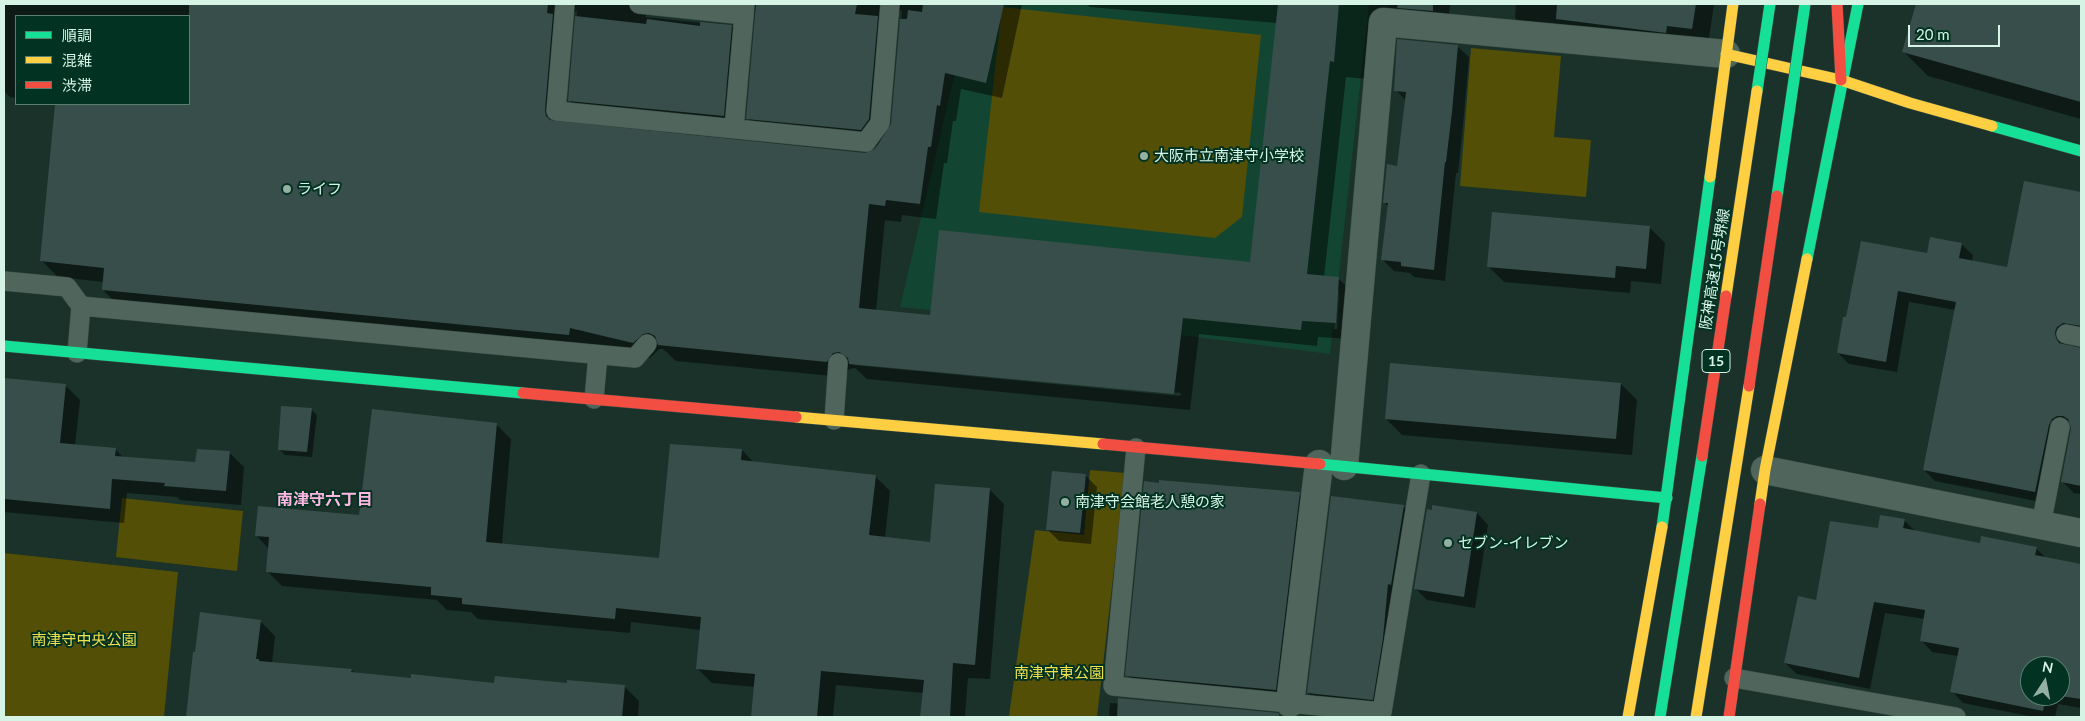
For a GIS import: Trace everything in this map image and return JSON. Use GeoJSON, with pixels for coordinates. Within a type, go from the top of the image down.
{"type":"FeatureCollection","features":[{"type":"Feature","properties":{"kind":"main road"},"geometry":{"type":"LineString","coordinates":[[1628,717],[1667,498],[1734,4]]}},
{"type":"Feature","properties":{"kind":"main road","name":"阪神高速15号堺線"},"geometry":{"type":"LineString","coordinates":[[1660,717],[1770,4]]}},
{"type":"Feature","properties":{"kind":"main road","name":"15"},"geometry":{"type":"LineString","coordinates":[[1696,717],[1741,442],[1806,4]]}},
{"type":"Feature","properties":{"kind":"main road"},"geometry":{"type":"LineString","coordinates":[[1837,4],[1841,80]]}},
{"type":"Feature","properties":{"kind":"main road"},"geometry":{"type":"LineString","coordinates":[[1729,717],[1765,470],[1841,80],[1858,4]]}},
{"type":"Feature","properties":{"kind":"main road"},"geometry":{"type":"LineString","coordinates":[[1726,54],[1841,80],[1910,103],[2081,150]]}},
{"type":"Feature","properties":{"kind":"main road"},"geometry":{"type":"LineString","coordinates":[[4,346],[1331,465],[1667,498]]}},
{"type":"Feature","properties":{"kind":"street"},"geometry":{"type":"LineString","coordinates":[[1290,703],[1331,465],[1383,22],[1726,54]]}},
{"type":"Feature","properties":{"kind":"street"},"geometry":{"type":"LineString","coordinates":[[1765,470],[2081,533]]}},
{"type":"Feature","properties":{"kind":"lane"},"geometry":{"type":"LineString","coordinates":[[565,4],[556,111],[866,142],[880,123],[890,4]]}},
{"type":"Feature","properties":{"kind":"lane"},"geometry":{"type":"LineString","coordinates":[[638,4],[745,9],[734,128]]}},
{"type":"Feature","properties":{"kind":"lane"},"geometry":{"type":"LineString","coordinates":[[4,280],[67,287],[81,306],[77,353]]}},
{"type":"Feature","properties":{"kind":"lane"},"geometry":{"type":"LineString","coordinates":[[81,306],[635,358],[647,344]]}},
{"type":"Feature","properties":{"kind":"lane"},"geometry":{"type":"LineString","coordinates":[[594,399],[598,355]]}},
{"type":"Feature","properties":{"kind":"lane"},"geometry":{"type":"LineString","coordinates":[[834,420],[838,363]]}},
{"type":"Feature","properties":{"kind":"lane"},"geometry":{"type":"LineString","coordinates":[[2040,525],[2060,427]]}},
{"type":"Feature","properties":{"kind":"lane"},"geometry":{"type":"LineString","coordinates":[[1136,448],[1113,686],[1382,712],[1421,474]]}},
{"type":"Feature","properties":{"kind":"lane"},"geometry":{"type":"LineString","coordinates":[[1734,678],[1956,717]]}},
{"type":"Feature","properties":{"kind":"shaded area","name":"大阪市立南津守小学校"},"geometry":{"type":"Polygon","coordinates":[[[971,4],[1376,4],[1369,5],[1330,354],[1180,335],[900,307],[971,4]]]}},
{"type":"Feature","properties":{"kind":"green space"},"geometry":{"type":"Polygon","coordinates":[[[1002,7],[1261,35],[1242,217],[1215,238],[979,212],[1002,7]]]}},
{"type":"Feature","properties":{"kind":"green space"},"geometry":{"type":"Polygon","coordinates":[[[1471,48],[1561,56],[1554,137],[1591,140],[1586,197],[1460,186],[1471,48]]]}},
{"type":"Feature","properties":{"kind":"green space","name":"南津守東公園"},"geometry":{"type":"Polygon","coordinates":[[[1090,470],[1125,473],[1097,717],[1009,716],[1035,530],[1084,535],[1090,470]]]}},
{"type":"Feature","properties":{"kind":"green space"},"geometry":{"type":"Polygon","coordinates":[[[122,498],[243,511],[237,571],[116,557],[122,498]]]}},
{"type":"Feature","properties":{"kind":"green space","name":"南津守中央公園"},"geometry":{"type":"Polygon","coordinates":[[[4,553],[178,572],[164,717],[4,717],[4,553]]]}},
{"type":"Feature","properties":{"kind":"building"},"geometry":{"type":"Polygon","coordinates":[[[189,4],[548,4],[547,13],[553,14],[545,110],[546,116],[550,120],[865,153],[875,149],[891,124],[900,19],[907,19],[908,10],[922,12],[923,4],[1004,4],[986,83],[945,73],[940,106],[937,105],[931,147],[928,147],[920,204],[886,200],[885,206],[869,204],[859,308],[930,315],[939,230],[1250,262],[1278,4],[1339,4],[1334,62],[1330,61],[1307,274],[1339,277],[1336,323],[1302,321],[1301,330],[1183,318],[1174,394],[849,364],[848,358],[839,352],[833,353],[827,362],[658,345],[655,336],[649,333],[643,334],[633,343],[570,328],[569,335],[102,290],[104,268],[40,261],[55,105],[190,105],[189,4]]]}},
{"type":"Feature","properties":{"kind":"building"},"geometry":{"type":"Polygon","coordinates":[[[756,4],[857,4],[855,14],[878,16],[869,119],[861,130],[746,119],[756,4]]]}},
{"type":"Feature","properties":{"kind":"building"},"geometry":{"type":"Polygon","coordinates":[[[1398,4],[1433,4],[1433,11],[1397,8],[1398,4]]]}},
{"type":"Feature","properties":{"kind":"building"},"geometry":{"type":"Polygon","coordinates":[[[1557,4],[1696,4],[1692,29],[1667,26],[1666,33],[1556,19],[1557,4]]]}},
{"type":"Feature","properties":{"kind":"building"},"geometry":{"type":"Polygon","coordinates":[[[1916,4],[2081,4],[2081,102],[1902,52],[1916,4]]]}},
{"type":"Feature","properties":{"kind":"building"},"geometry":{"type":"Polygon","coordinates":[[[575,16],[646,24],[647,19],[700,26],[700,22],[732,25],[724,116],[568,101],[575,16]]]}},
{"type":"Feature","properties":{"kind":"building"},"geometry":{"type":"Polygon","coordinates":[[[1397,39],[1458,45],[1434,270],[1401,266],[1401,262],[1381,260],[1388,203],[1383,203],[1387,164],[1397,166],[1406,92],[1394,91],[1397,39]]]}},
{"type":"Feature","properties":{"kind":"building"},"geometry":{"type":"Polygon","coordinates":[[[2024,181],[2081,192],[2081,326],[2063,323],[2057,327],[2055,332],[2059,343],[2081,348],[2081,486],[2061,482],[2071,429],[2068,419],[2063,416],[2057,416],[2052,419],[2049,425],[2035,492],[1923,470],[1956,302],[1898,291],[1886,362],[1837,353],[1843,317],[1846,317],[1861,241],[1927,253],[1930,237],[1962,243],[1959,258],[2007,267],[2024,181]]]}},
{"type":"Feature","properties":{"kind":"building"},"geometry":{"type":"Polygon","coordinates":[[[1492,212],[1650,226],[1646,269],[1616,266],[1615,278],[1487,267],[1492,212]]]}},
{"type":"Feature","properties":{"kind":"building"},"geometry":{"type":"Polygon","coordinates":[[[1390,363],[1621,383],[1616,439],[1385,419],[1390,363]]]}},
{"type":"Feature","properties":{"kind":"building"},"geometry":{"type":"Polygon","coordinates":[[[4,378],[66,384],[60,443],[116,448],[115,456],[195,462],[197,449],[230,451],[226,491],[164,486],[165,483],[112,479],[110,509],[4,499],[4,378]]]}},
{"type":"Feature","properties":{"kind":"building"},"geometry":{"type":"Polygon","coordinates":[[[281,406],[312,408],[307,452],[278,450],[281,406]]]}},
{"type":"Feature","properties":{"kind":"building"},"geometry":{"type":"Polygon","coordinates":[[[372,409],[497,423],[486,542],[659,558],[670,444],[742,449],[741,460],[876,475],[869,535],[930,542],[935,484],[990,488],[975,665],[953,663],[950,717],[920,717],[924,680],[821,671],[817,717],[751,717],[755,674],[696,669],[701,617],[616,608],[615,619],[462,604],[462,598],[431,595],[431,587],[266,572],[269,537],[255,536],[258,506],[359,515],[372,409]]]}},
{"type":"Feature","properties":{"kind":"building"},"geometry":{"type":"Polygon","coordinates":[[[1052,471],[1086,474],[1080,533],[1046,530],[1052,471]]]}},
{"type":"Feature","properties":{"kind":"building"},"geometry":{"type":"Polygon","coordinates":[[[1159,480],[1300,492],[1276,690],[1125,676],[1144,481],[1159,483],[1159,480]]]}},
{"type":"Feature","properties":{"kind":"building"},"geometry":{"type":"Polygon","coordinates":[[[1331,496],[1404,505],[1391,585],[1388,584],[1383,638],[1373,700],[1307,693],[1331,496]]]}},
{"type":"Feature","properties":{"kind":"building"},"geometry":{"type":"Polygon","coordinates":[[[1432,505],[1477,512],[1464,597],[1414,589],[1427,509],[1432,510],[1432,505]]]}},
{"type":"Feature","properties":{"kind":"building"},"geometry":{"type":"Polygon","coordinates":[[[1880,515],[1905,519],[1903,528],[1980,543],[1981,536],[2037,547],[2035,555],[2081,564],[2081,699],[2070,697],[2070,656],[2020,656],[2020,706],[2044,706],[2043,711],[1950,692],[1959,648],[1920,641],[1925,610],[1874,602],[1859,678],[1784,663],[1798,596],[1816,600],[1830,521],[1878,528],[1880,515]]]}},
{"type":"Feature","properties":{"kind":"building"},"geometry":{"type":"Polygon","coordinates":[[[200,612],[261,620],[256,659],[259,659],[259,661],[352,669],[351,672],[411,678],[411,674],[494,683],[495,676],[567,683],[567,680],[625,685],[622,717],[186,717],[193,652],[195,652],[200,612]]]}},
{"type":"Feature","properties":{"kind":"building"},"geometry":{"type":"Polygon","coordinates":[[[1118,698],[1279,713],[1279,717],[1117,717],[1118,698]]]}},
{"type":"Feature","properties":{"kind":"traffic: fast"},"geometry":{"type":"LineString","coordinates":[[1757,91],[1770,4]]}},
{"type":"Feature","properties":{"kind":"traffic: fast"},"geometry":{"type":"LineString","coordinates":[[1777,196],[1805,4]]}},
{"type":"Feature","properties":{"kind":"traffic: fast"},"geometry":{"type":"LineString","coordinates":[[1807,259],[1858,4]]}},
{"type":"Feature","properties":{"kind":"traffic: fast"},"geometry":{"type":"LineString","coordinates":[[1992,126],[2081,151]]}},
{"type":"Feature","properties":{"kind":"traffic: fast"},"geometry":{"type":"LineString","coordinates":[[1662,527],[1710,177]]}},
{"type":"Feature","properties":{"kind":"traffic: fast"},"geometry":{"type":"LineString","coordinates":[[4,346],[523,393]]}},
{"type":"Feature","properties":{"kind":"traffic: fast"},"geometry":{"type":"LineString","coordinates":[[1660,717],[1702,456]]}},
{"type":"Feature","properties":{"kind":"traffic: fast"},"geometry":{"type":"LineString","coordinates":[[1320,464],[1667,498]]}},
{"type":"Feature","properties":{"kind":"traffic: slow"},"geometry":{"type":"LineString","coordinates":[[1710,177],[1733,4]]}},
{"type":"Feature","properties":{"kind":"traffic: slow"},"geometry":{"type":"LineString","coordinates":[[1726,54],[1841,80],[1910,103],[1992,126]]}},
{"type":"Feature","properties":{"kind":"traffic: slow"},"geometry":{"type":"LineString","coordinates":[[1726,296],[1757,91]]}},
{"type":"Feature","properties":{"kind":"traffic: slow"},"geometry":{"type":"LineString","coordinates":[[1760,504],[1807,259]]}},
{"type":"Feature","properties":{"kind":"traffic: slow"},"geometry":{"type":"LineString","coordinates":[[1696,717],[1749,386]]}},
{"type":"Feature","properties":{"kind":"traffic: slow"},"geometry":{"type":"LineString","coordinates":[[796,417],[1103,444]]}},
{"type":"Feature","properties":{"kind":"traffic: slow"},"geometry":{"type":"LineString","coordinates":[[1628,717],[1662,527]]}},
{"type":"Feature","properties":{"kind":"traffic: jam"},"geometry":{"type":"LineString","coordinates":[[1837,4],[1841,80]]}},
{"type":"Feature","properties":{"kind":"traffic: jam"},"geometry":{"type":"LineString","coordinates":[[1749,386],[1777,196]]}},
{"type":"Feature","properties":{"kind":"traffic: jam"},"geometry":{"type":"LineString","coordinates":[[1702,456],[1726,296]]}},
{"type":"Feature","properties":{"kind":"traffic: jam"},"geometry":{"type":"LineString","coordinates":[[523,393],[796,417]]}},
{"type":"Feature","properties":{"kind":"traffic: jam"},"geometry":{"type":"LineString","coordinates":[[1103,444],[1320,464]]}},
{"type":"Feature","properties":{"kind":"traffic: jam"},"geometry":{"type":"LineString","coordinates":[[1729,717],[1760,504]]}},
{"type":"Feature","properties":{"kind":"place","name":"大阪市立南津守小学校"},"geometry":{"type":"Point","coordinates":[1144,156]}},
{"type":"Feature","properties":{"kind":"place","name":"ライフ"},"geometry":{"type":"Point","coordinates":[287,189]}},
{"type":"Feature","properties":{"kind":"place","name":"南津守会館老人憩の家"},"geometry":{"type":"Point","coordinates":[1065,502]}},
{"type":"Feature","properties":{"kind":"place","name":"セブン-イレブン"},"geometry":{"type":"Point","coordinates":[1448,543]}},
{"type":"Feature","properties":{"kind":"district","name":"南津守六丁目"},"geometry":{"type":"Point","coordinates":[325,500]}}]}
